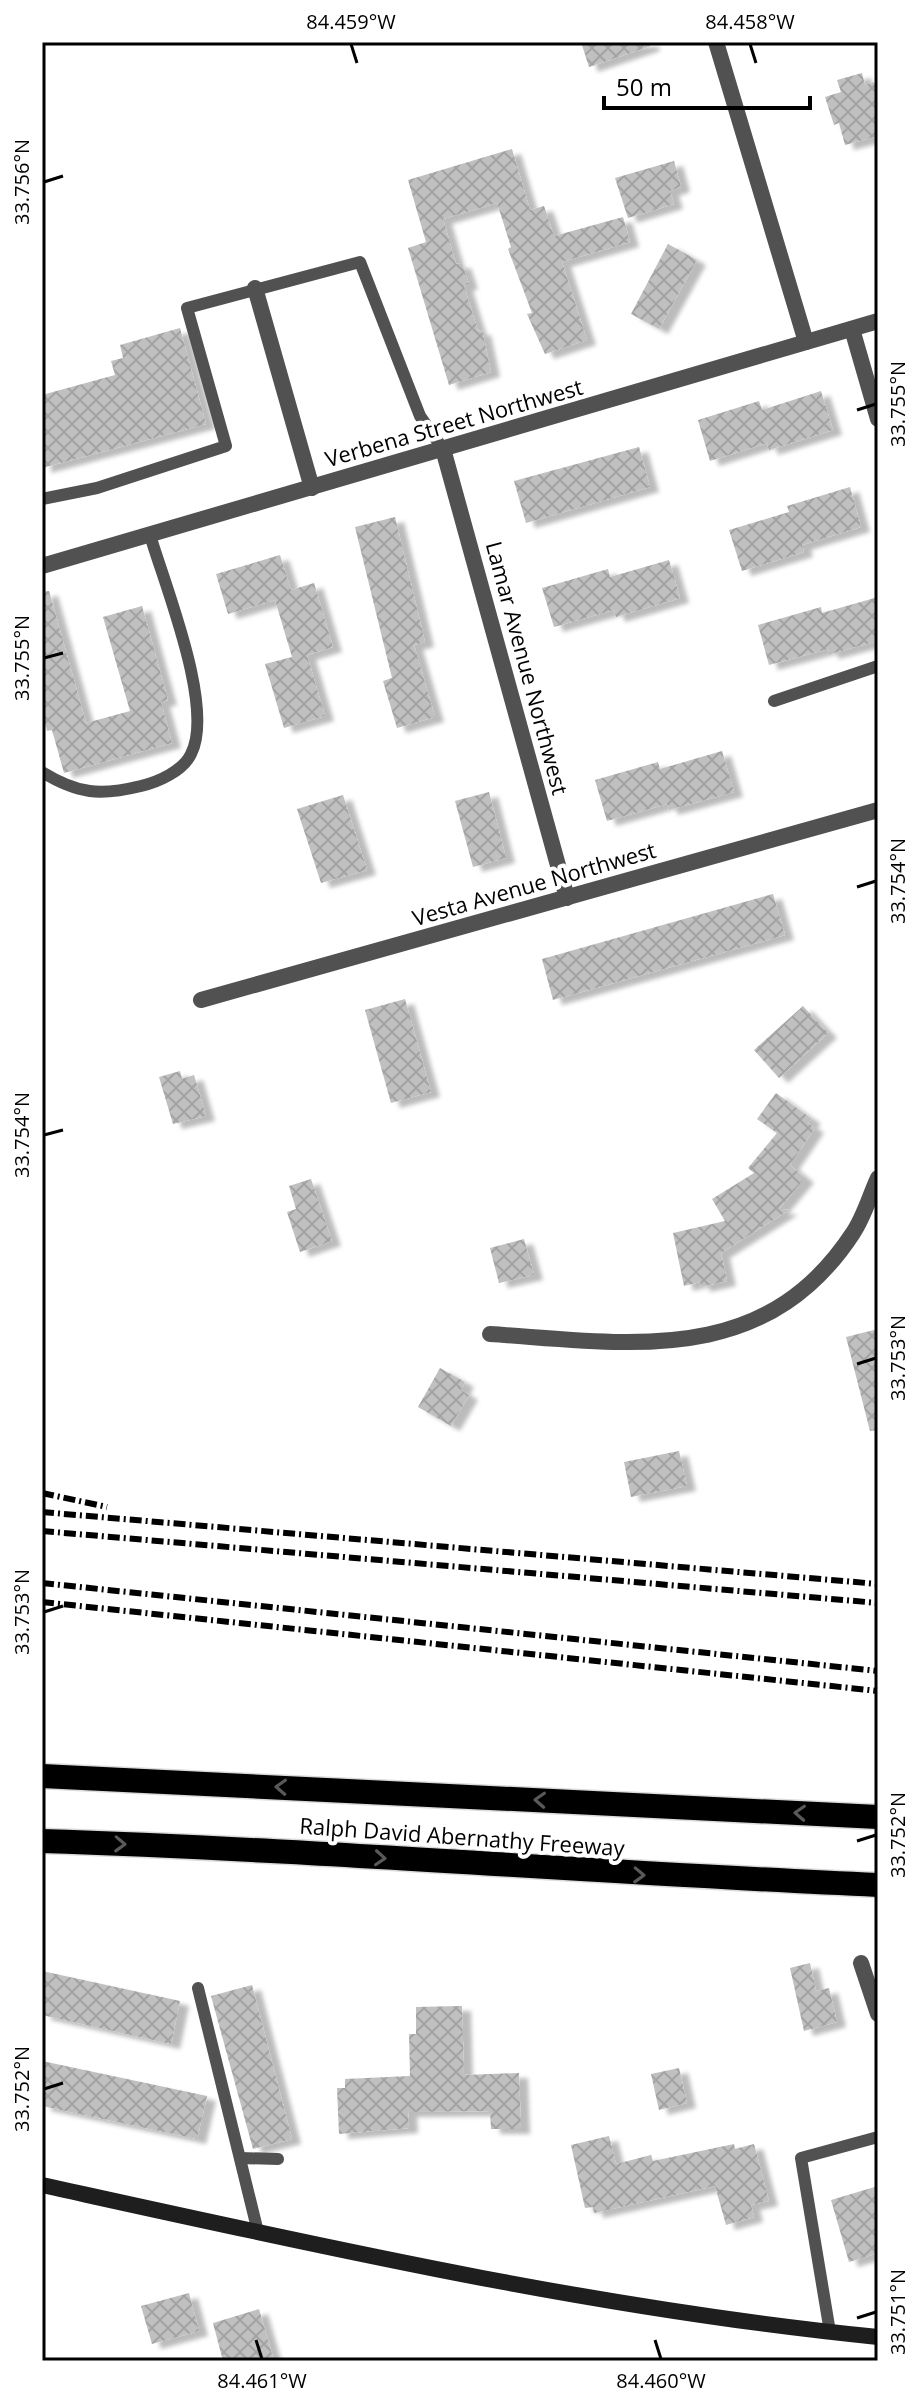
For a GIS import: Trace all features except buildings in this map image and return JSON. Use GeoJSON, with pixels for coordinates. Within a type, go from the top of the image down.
{"type":"FeatureCollection","features":[{"type":"Feature","properties":{"kind":"highway","name":"Ralph David Abernathy Freeway"},"geometry":{"type":"LineString","coordinates":[[42,1776],[878,1817]]}},
{"type":"Feature","properties":{"kind":"highway","name":"Ralph David Abernathy Freeway"},"geometry":{"type":"LineString","coordinates":[[42,1841],[203,1846],[617,1874],[878,1885]]}},
{"type":"Feature","properties":{"kind":"main road"},"geometry":{"type":"LineString","coordinates":[[42,2185],[591,2300],[878,2337]]}},
{"type":"Feature","properties":{"kind":"street"},"geometry":{"type":"LineString","coordinates":[[716,42],[806,342]]}},
{"type":"Feature","properties":{"kind":"street"},"geometry":{"type":"LineString","coordinates":[[255,288],[312,488]]}},
{"type":"Feature","properties":{"kind":"street","name":"Verbena Street Northwest"},"geometry":{"type":"LineString","coordinates":[[42,566],[878,321]]}},
{"type":"Feature","properties":{"kind":"street"},"geometry":{"type":"LineString","coordinates":[[852,329],[878,419]]}},
{"type":"Feature","properties":{"kind":"street","name":"Lamar Avenue Northwest"},"geometry":{"type":"LineString","coordinates":[[443,449],[567,898]]}},
{"type":"Feature","properties":{"kind":"street","name":"Vesta Avenue Northwest"},"geometry":{"type":"LineString","coordinates":[[201,1000],[878,810]]}},
{"type":"Feature","properties":{"kind":"street"},"geometry":{"type":"LineString","coordinates":[[490,1334],[635,1343],[699,1339],[760,1319],[813,1282],[854,1232],[878,1178]]}},
{"type":"Feature","properties":{"kind":"street"},"geometry":{"type":"LineString","coordinates":[[861,1963],[878,2014]]}},
{"type":"Feature","properties":{"kind":"lane"},"geometry":{"type":"LineString","coordinates":[[42,499],[97,488],[226,446],[187,308],[360,262],[420,416],[443,449]]}},
{"type":"Feature","properties":{"kind":"lane"},"geometry":{"type":"LineString","coordinates":[[42,772],[87,794],[142,786],[179,770],[192,754],[200,711],[150,535]]}},
{"type":"Feature","properties":{"kind":"lane"},"geometry":{"type":"LineString","coordinates":[[774,701],[878,666]]}},
{"type":"Feature","properties":{"kind":"lane"},"geometry":{"type":"LineString","coordinates":[[198,1988],[258,2232]]}},
{"type":"Feature","properties":{"kind":"lane"},"geometry":{"type":"LineString","coordinates":[[830,2332],[801,2158],[878,2137]]}},
{"type":"Feature","properties":{"kind":"lane"},"geometry":{"type":"LineString","coordinates":[[240,2158],[278,2159]]}},
{"type":"Feature","properties":{"kind":"railway"},"geometry":{"type":"LineString","coordinates":[[42,1493],[107,1507]]}},
{"type":"Feature","properties":{"kind":"railway"},"geometry":{"type":"LineString","coordinates":[[42,1512],[878,1584]]}},
{"type":"Feature","properties":{"kind":"railway"},"geometry":{"type":"LineString","coordinates":[[42,1531],[878,1603]]}},
{"type":"Feature","properties":{"kind":"railway"},"geometry":{"type":"LineString","coordinates":[[42,1583],[878,1671]]}},
{"type":"Feature","properties":{"kind":"railway"},"geometry":{"type":"LineString","coordinates":[[42,1602],[878,1691]]}}]}
